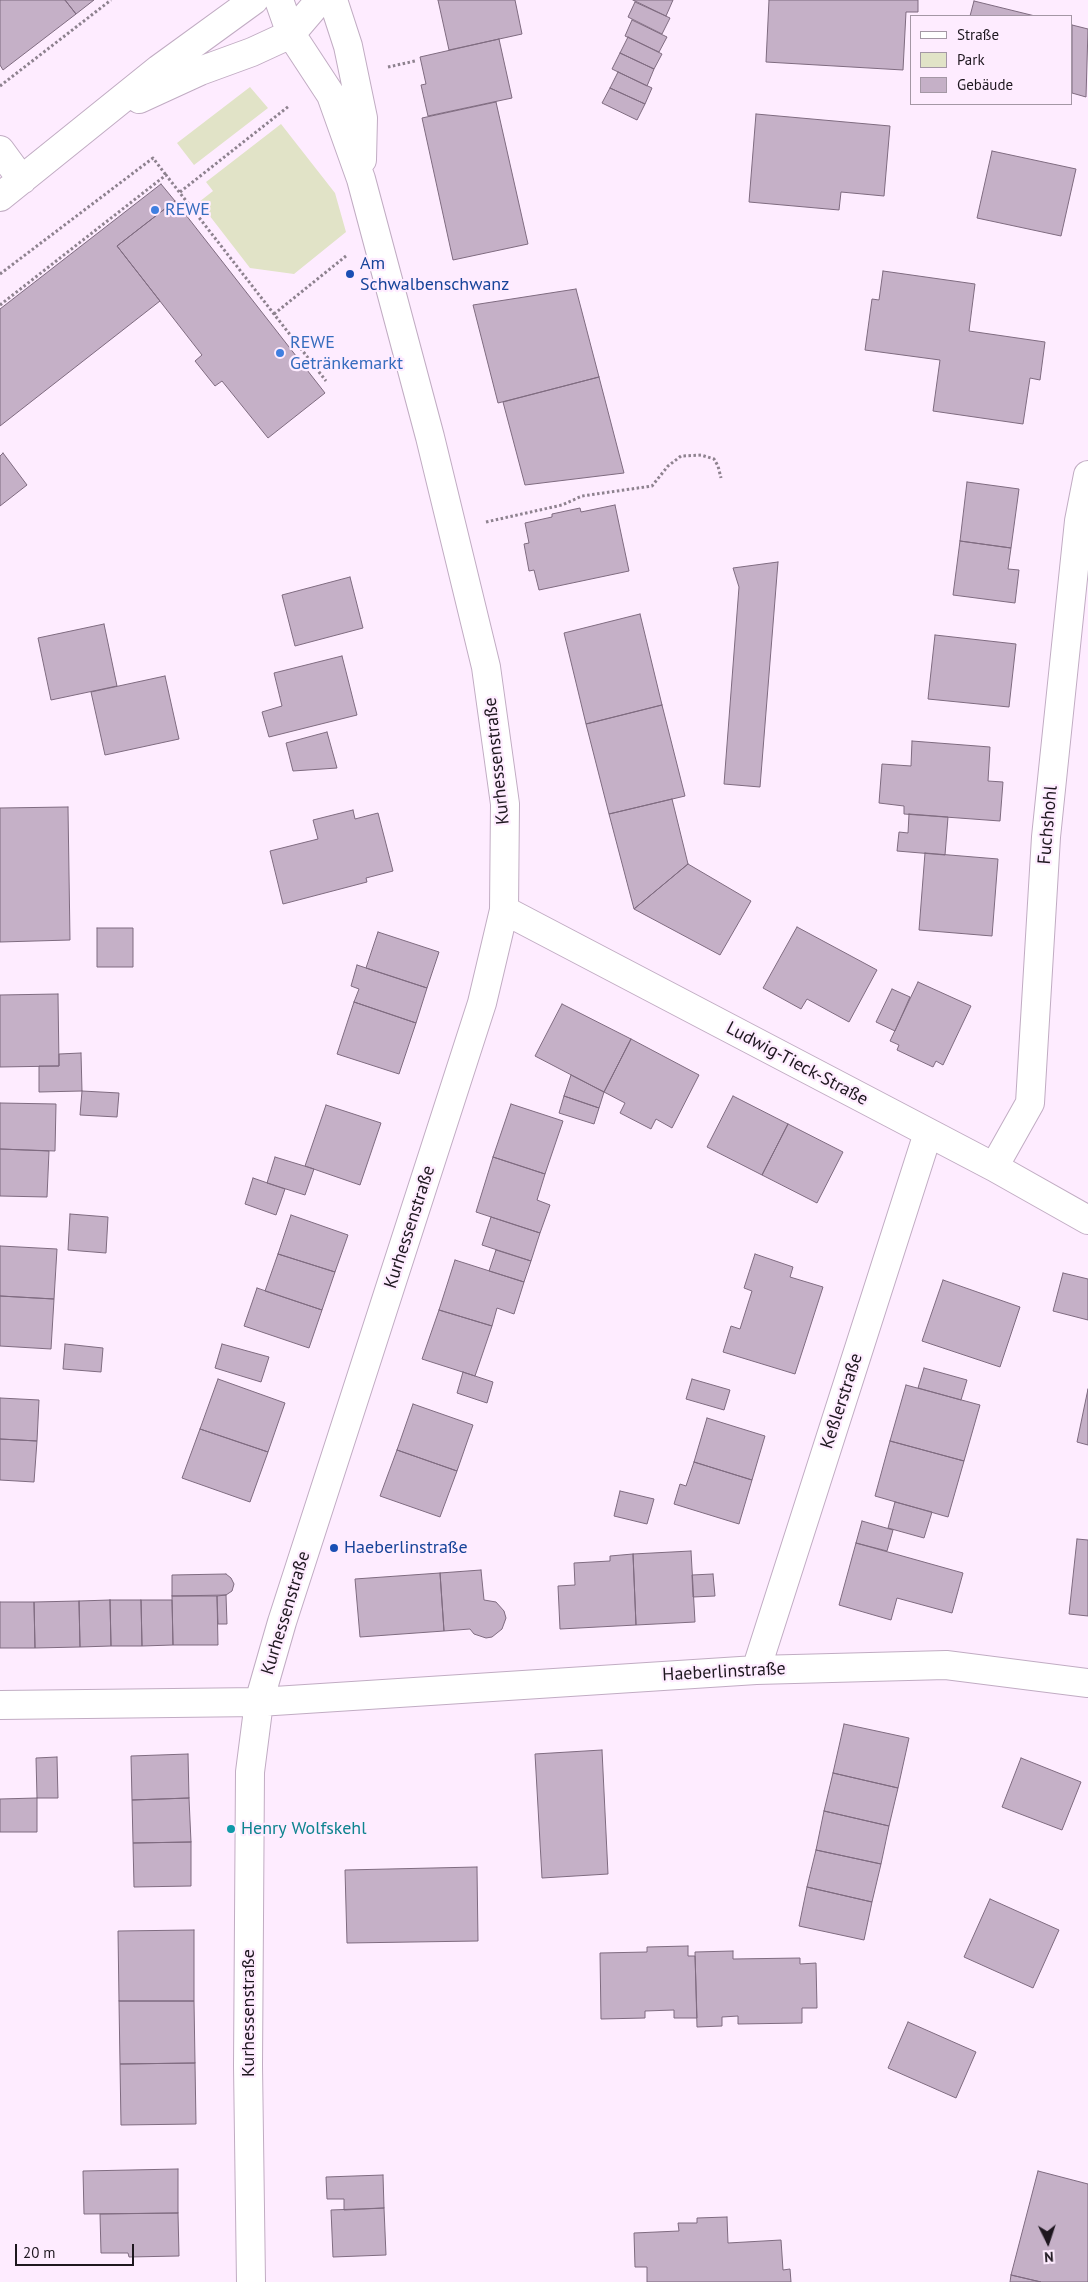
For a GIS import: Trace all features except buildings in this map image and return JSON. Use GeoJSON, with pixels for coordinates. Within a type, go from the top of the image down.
{"type":"FeatureCollection","features":[{"type":"Feature","properties":{"kind":"street"},"geometry":{"type":"LineString","coordinates":[[0,197],[104,116],[159,69],[254,0]]}},
{"type":"Feature","properties":{"kind":"street","name":"Kurhessenstraße"},"geometry":{"type":"LineString","coordinates":[[250,2282],[248,2065],[250,1772],[259,1702],[282,1622],[482,1003],[504,910],[505,804],[486,667],[430,437],[361,179],[331,95],[291,34],[279,0]]}},
{"type":"Feature","properties":{"kind":"street"},"geometry":{"type":"LineString","coordinates":[[104,116],[200,70],[252,52],[291,34],[320,0]]}},
{"type":"Feature","properties":{"kind":"street","name":"Kurhessenstraße"},"geometry":{"type":"LineString","coordinates":[[333,0],[348,46],[363,118],[361,179]]}},
{"type":"Feature","properties":{"kind":"street"},"geometry":{"type":"LineString","coordinates":[[0,150],[22,180]]}},
{"type":"Feature","properties":{"kind":"street","name":"Fuchshohl"},"geometry":{"type":"LineString","coordinates":[[994,1167],[1030,1103],[1046,837],[1079,521],[1088,475]]}},
{"type":"Feature","properties":{"kind":"street","name":"Ludwig-Tieck-Straße"},"geometry":{"type":"LineString","coordinates":[[504,910],[994,1167],[1088,1220]]}},
{"type":"Feature","properties":{"kind":"street","name":"Keßlerstraße"},"geometry":{"type":"LineString","coordinates":[[756,1670],[928,1133]]}},
{"type":"Feature","properties":{"kind":"street","name":"Haeberlinstraße"},"geometry":{"type":"LineString","coordinates":[[0,1705],[259,1702],[756,1670],[946,1665],[1088,1683]]}},
{"type":"Feature","properties":{"kind":"path"},"geometry":{"type":"LineString","coordinates":[[0,86],[111,0]]}},
{"type":"Feature","properties":{"kind":"path"},"geometry":{"type":"LineString","coordinates":[[381,69],[415,62]]}},
{"type":"Feature","properties":{"kind":"path"},"geometry":{"type":"LineString","coordinates":[[180,192],[289,106]]}},
{"type":"Feature","properties":{"kind":"path"},"geometry":{"type":"LineString","coordinates":[[0,274],[153,158],[326,381]]}},
{"type":"Feature","properties":{"kind":"path"},"geometry":{"type":"LineString","coordinates":[[0,305],[166,175]]}},
{"type":"Feature","properties":{"kind":"path"},"geometry":{"type":"LineString","coordinates":[[274,314],[348,254]]}},
{"type":"Feature","properties":{"kind":"path"},"geometry":{"type":"LineString","coordinates":[[485,522],[562,505],[582,496],[652,486],[668,466],[680,456],[700,455],[714,459],[721,478]]}},
{"type":"Feature","properties":{"kind":"green space"},"geometry":{"type":"Polygon","coordinates":[[[250,87],[268,108],[194,165],[177,143],[250,87]]]}},
{"type":"Feature","properties":{"kind":"green space"},"geometry":{"type":"Polygon","coordinates":[[[281,124],[335,193],[346,232],[294,274],[250,268],[199,202],[213,191],[206,182],[281,124]]]}},
{"type":"Feature","properties":{"kind":"place","name":"REWE"},"geometry":{"type":"Point","coordinates":[155,210]}},
{"type":"Feature","properties":{"kind":"place","name":"Am Schwalbenschwanz"},"geometry":{"type":"Point","coordinates":[350,274]}},
{"type":"Feature","properties":{"kind":"place","name":"REWE Getränkemarkt"},"geometry":{"type":"Point","coordinates":[280,353]}},
{"type":"Feature","properties":{"kind":"place","name":"Haeberlinstraße"},"geometry":{"type":"Point","coordinates":[334,1548]}},
{"type":"Feature","properties":{"kind":"place","name":"Henry Wolfskehl"},"geometry":{"type":"Point","coordinates":[231,1829]}}]}
